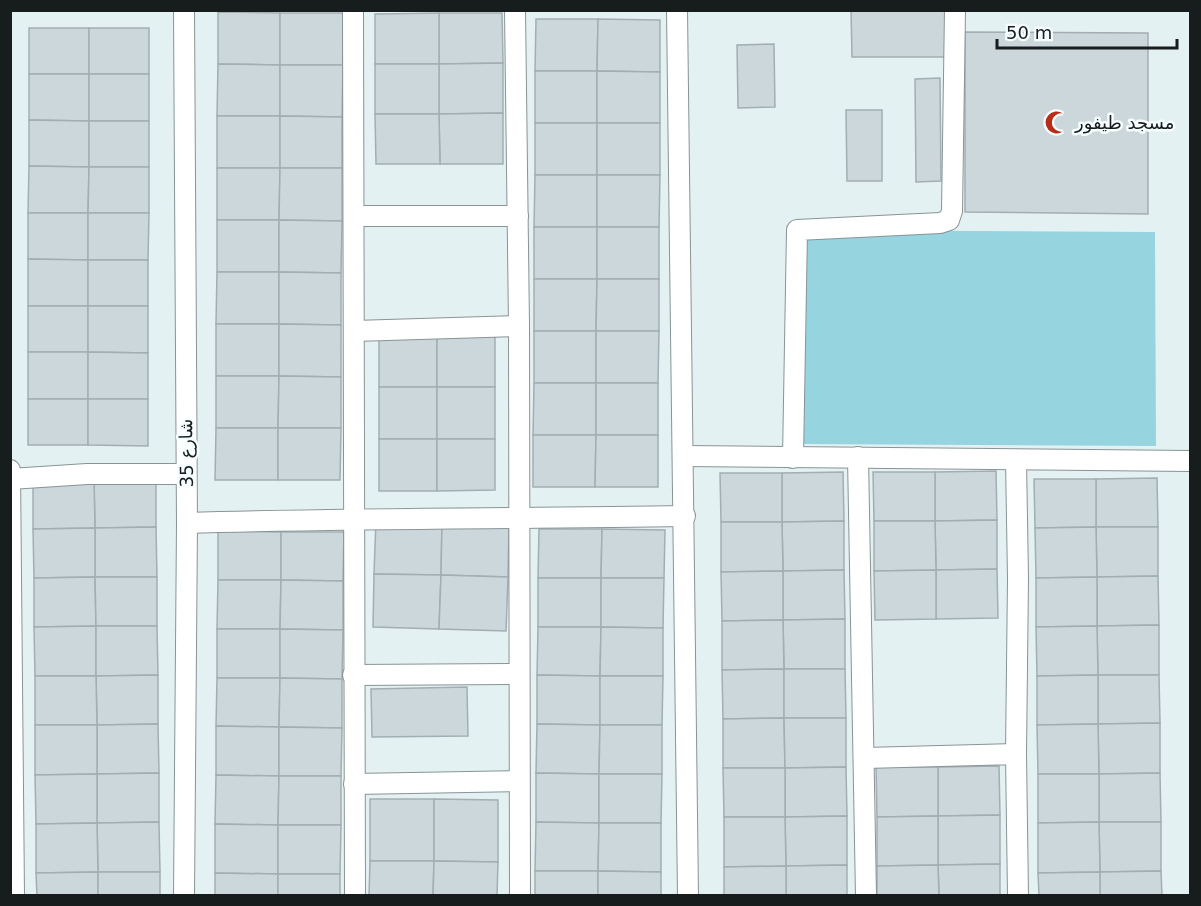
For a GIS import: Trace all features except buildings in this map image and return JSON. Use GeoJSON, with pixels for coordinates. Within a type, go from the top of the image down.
{"type":"FeatureCollection","features":[{"type":"Feature","properties":{"kind":"street","name":"شارع 35"},"geometry":{"type":"LineString","coordinates":[[184,10],[187,523],[184,896]]}},
{"type":"Feature","properties":{"kind":"street"},"geometry":{"type":"LineString","coordinates":[[353,10],[355,896]]}},
{"type":"Feature","properties":{"kind":"street"},"geometry":{"type":"LineString","coordinates":[[515,10],[519,326],[520,896]]}},
{"type":"Feature","properties":{"kind":"street"},"geometry":{"type":"LineString","coordinates":[[677,10],[688,896]]}},
{"type":"Feature","properties":{"kind":"street"},"geometry":{"type":"LineString","coordinates":[[793,458],[797,230],[940,223],[949,220],[952,211],[956,10]]}},
{"type":"Feature","properties":{"kind":"street"},"geometry":{"type":"LineString","coordinates":[[354,216],[518,216]]}},
{"type":"Feature","properties":{"kind":"street"},"geometry":{"type":"LineString","coordinates":[[354,331],[519,326]]}},
{"type":"Feature","properties":{"kind":"street"},"geometry":{"type":"LineString","coordinates":[[684,456],[1191,461]]}},
{"type":"Feature","properties":{"kind":"street"},"geometry":{"type":"LineString","coordinates":[[858,457],[866,896]]}},
{"type":"Feature","properties":{"kind":"street"},"geometry":{"type":"LineString","coordinates":[[1016,460],[1018,896]]}},
{"type":"Feature","properties":{"kind":"street"},"geometry":{"type":"LineString","coordinates":[[10,470],[14,896]]}},
{"type":"Feature","properties":{"kind":"street"},"geometry":{"type":"LineString","coordinates":[[11,478],[87,474],[186,474]]}},
{"type":"Feature","properties":{"kind":"street"},"geometry":{"type":"LineString","coordinates":[[187,523],[353,518],[520,519],[685,516]]}},
{"type":"Feature","properties":{"kind":"street"},"geometry":{"type":"LineString","coordinates":[[353,675],[519,674]]}},
{"type":"Feature","properties":{"kind":"street"},"geometry":{"type":"LineString","coordinates":[[865,758],[1016,754]]}},
{"type":"Feature","properties":{"kind":"street"},"geometry":{"type":"LineString","coordinates":[[354,784],[519,781]]}},
{"type":"Feature","properties":{"kind":"shaded area"},"geometry":{"type":"Polygon","coordinates":[[[798,230],[1155,232],[1156,446],[800,444],[798,230]]]}},
{"type":"Feature","properties":{"kind":"place","name":"مسجد طيفور"},"geometry":{"type":"Point","coordinates":[1057,122]}}]}
